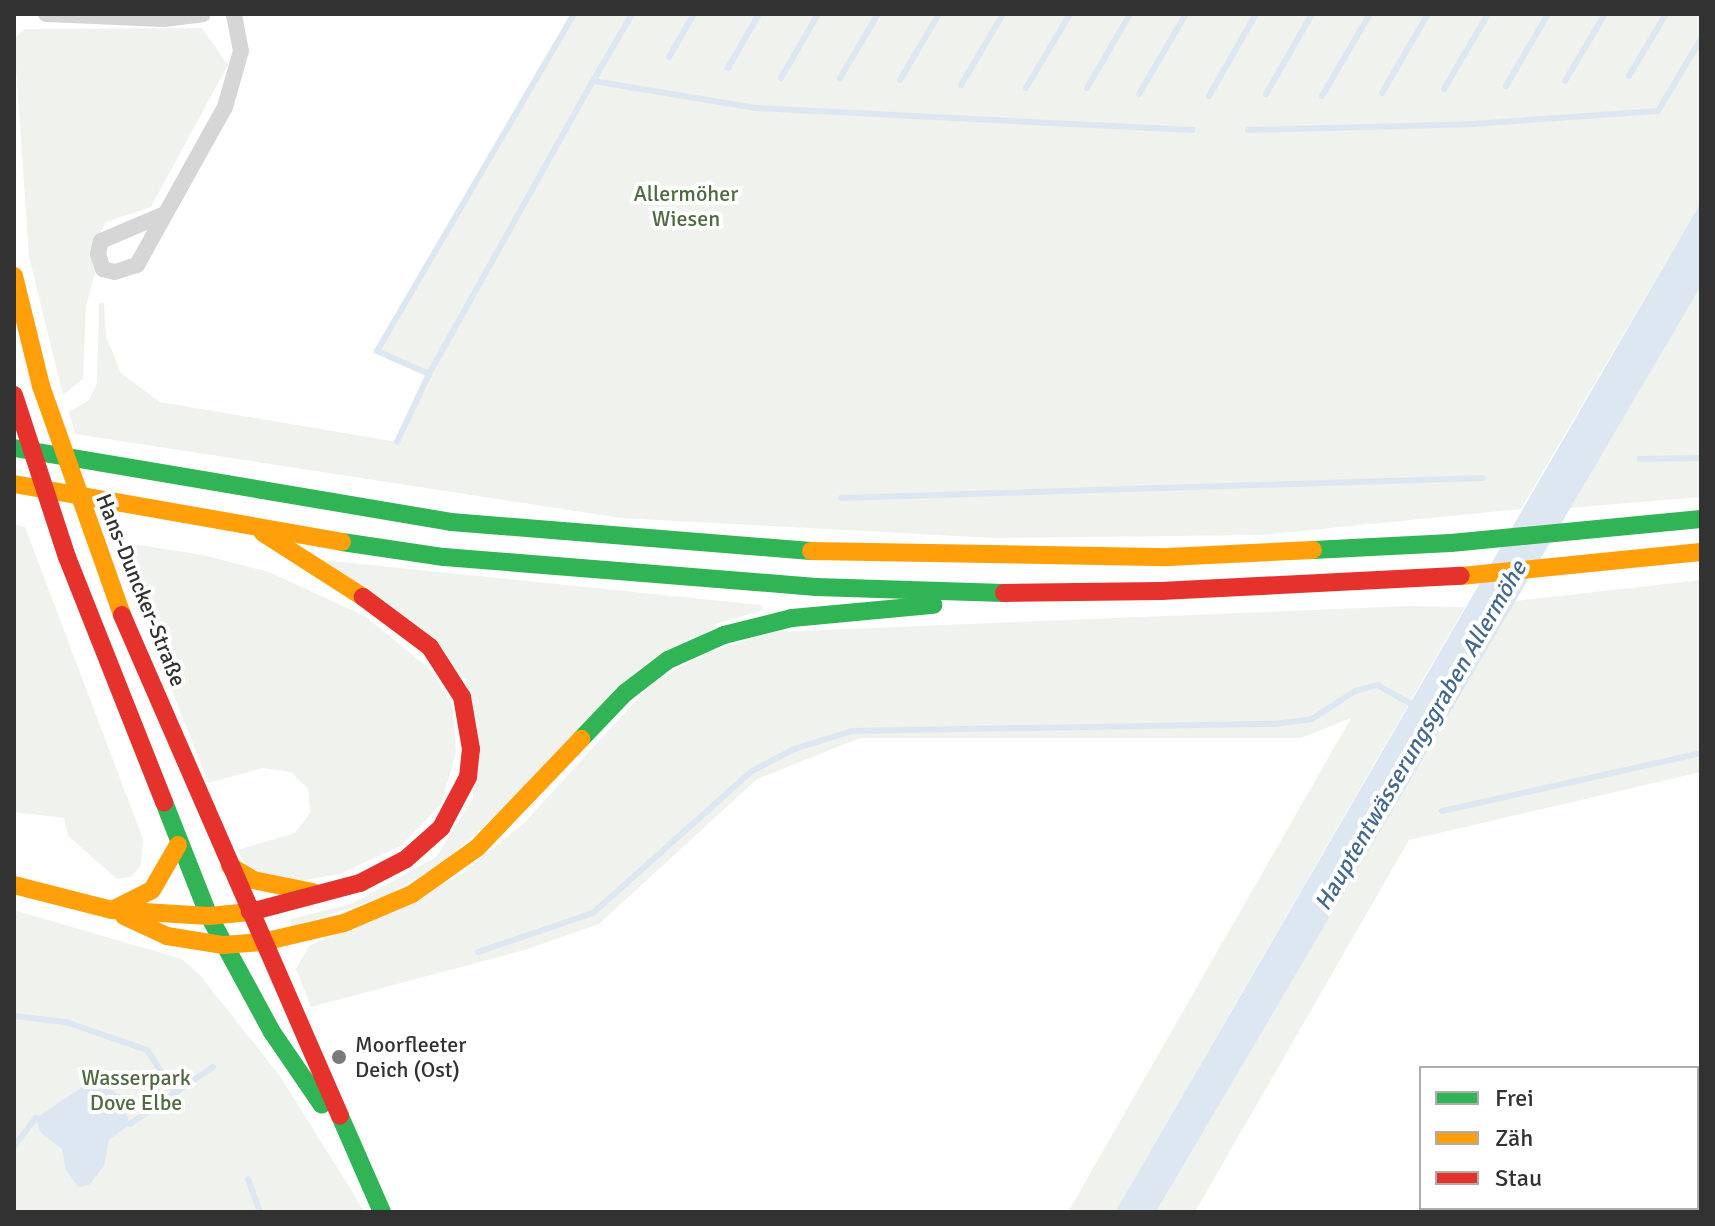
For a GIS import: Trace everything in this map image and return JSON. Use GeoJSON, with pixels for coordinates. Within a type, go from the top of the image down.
{"type":"FeatureCollection","features":[{"type":"Feature","properties":{"kind":"main road","name":"Hans-Duncker-Straße"},"geometry":{"type":"LineString","coordinates":[[14,276],[41,386],[100,563],[352,1149]]}},
{"type":"Feature","properties":{"kind":"main road"},"geometry":{"type":"LineString","coordinates":[[14,395],[67,557],[178,845],[209,916],[272,1032],[352,1149],[382,1212]]}},
{"type":"Feature","properties":{"kind":"main road"},"geometry":{"type":"LineString","coordinates":[[14,448],[451,522],[698,545],[1027,559],[1451,543],[1701,519]]}},
{"type":"Feature","properties":{"kind":"main road"},"geometry":{"type":"LineString","coordinates":[[14,484],[259,530],[444,557],[619,573],[1014,593]]}},
{"type":"Feature","properties":{"kind":"main road"},"geometry":{"type":"LineString","coordinates":[[14,885],[112,910],[209,916],[250,912],[327,894],[406,859],[441,828],[468,777],[469,722],[451,674],[421,639],[259,530]]}},
{"type":"Feature","properties":{"kind":"main road"},"geometry":{"type":"LineString","coordinates":[[112,910],[167,936],[223,945],[263,942],[344,923],[412,894],[477,848],[625,693],[668,660],[724,635],[792,618],[1014,593],[1430,579],[1701,552]]}},
{"type":"Feature","properties":{"kind":"main road"},"geometry":{"type":"LineString","coordinates":[[112,910],[152,890],[178,845]]}},
{"type":"Feature","properties":{"kind":"main road"},"geometry":{"type":"LineString","coordinates":[[230,866],[272,885],[327,894]]}},
{"type":"Feature","properties":{"kind":"street"},"geometry":{"type":"LineString","coordinates":[[46,14],[164,19],[203,14]]}},
{"type":"Feature","properties":{"kind":"street"},"geometry":{"type":"LineString","coordinates":[[162,215],[233,86],[241,51],[234,14]]}},
{"type":"Feature","properties":{"kind":"green space","name":"Allermöher Wiesen"},"geometry":{"type":"Polygon","coordinates":[[[574,14],[1701,14],[1701,202],[1521,509],[1261,535],[993,538],[621,518],[75,434],[69,412],[89,400],[97,383],[99,303],[104,303],[106,336],[121,373],[160,402],[397,442],[429,374],[377,351],[574,14]]]}},
{"type":"Feature","properties":{"kind":"green space"},"geometry":{"type":"Polygon","coordinates":[[[202,28],[228,65],[151,207],[106,222],[90,251],[95,273],[86,306],[83,379],[63,395],[29,257],[14,38],[25,29],[202,28]]]}},
{"type":"Feature","properties":{"kind":"green space"},"geometry":{"type":"Polygon","coordinates":[[[1701,286],[1701,497],[1569,508],[1701,286]]]}},
{"type":"Feature","properties":{"kind":"green space"},"geometry":{"type":"Polygon","coordinates":[[[14,524],[25,527],[143,839],[141,865],[131,877],[117,879],[68,836],[64,818],[14,812],[14,524]]]}},
{"type":"Feature","properties":{"kind":"green space"},"geometry":{"type":"Polygon","coordinates":[[[114,541],[203,555],[269,572],[365,616],[432,671],[453,707],[456,753],[441,804],[401,846],[339,874],[283,884],[250,871],[237,850],[295,833],[310,813],[308,789],[291,772],[263,768],[208,783],[114,541]]]}},
{"type":"Feature","properties":{"kind":"green space"},"geometry":{"type":"Polygon","coordinates":[[[322,560],[761,605],[763,610],[718,623],[443,862],[386,896],[292,927],[290,919],[351,904],[436,857],[473,798],[466,679],[322,560]]]}},
{"type":"Feature","properties":{"kind":"green space"},"geometry":{"type":"Polygon","coordinates":[[[1701,580],[1701,772],[1409,840],[1195,1212],[1156,1212],[1515,601],[1701,580]]]}},
{"type":"Feature","properties":{"kind":"green space"},"geometry":{"type":"Polygon","coordinates":[[[1410,606],[1465,607],[1115,1212],[1068,1212],[1351,718],[1301,738],[860,738],[757,779],[599,924],[525,950],[311,1007],[296,969],[309,946],[463,873],[525,822],[652,683],[706,653],[773,632],[1410,606]]]}},
{"type":"Feature","properties":{"kind":"green space","name":"Wasserpark Dove Elbe"},"geometry":{"type":"Polygon","coordinates":[[[14,910],[182,959],[199,974],[280,1076],[365,1212],[14,1212],[14,910]]]}},
{"type":"Feature","properties":{"kind":"water","name":"Hauptentwässerungsgraben Allermöhe"},"geometry":{"type":"Polygon","coordinates":[[[1701,202],[1701,286],[1156,1212],[1115,1212],[1701,202]]]}},
{"type":"Feature","properties":{"kind":"water"},"geometry":{"type":"Polygon","coordinates":[[[85,1085],[104,1085],[120,1095],[130,1124],[109,1140],[104,1166],[89,1185],[78,1187],[66,1170],[62,1149],[40,1132],[36,1118],[85,1085]]]}},
{"type":"Feature","properties":{"kind":"waterway"},"geometry":{"type":"LineString","coordinates":[[397,442],[429,374],[377,351],[574,14]]}},
{"type":"Feature","properties":{"kind":"waterway"},"geometry":{"type":"LineString","coordinates":[[632,14],[593,81],[756,108],[1192,130]]}},
{"type":"Feature","properties":{"kind":"waterway"},"geometry":{"type":"LineString","coordinates":[[669,57],[694,14]]}},
{"type":"Feature","properties":{"kind":"waterway"},"geometry":{"type":"LineString","coordinates":[[728,68],[759,14]]}},
{"type":"Feature","properties":{"kind":"waterway"},"geometry":{"type":"LineString","coordinates":[[781,78],[818,14]]}},
{"type":"Feature","properties":{"kind":"waterway"},"geometry":{"type":"LineString","coordinates":[[840,78],[878,14]]}},
{"type":"Feature","properties":{"kind":"waterway"},"geometry":{"type":"LineString","coordinates":[[900,80],[939,14]]}},
{"type":"Feature","properties":{"kind":"waterway"},"geometry":{"type":"LineString","coordinates":[[961,85],[1003,14]]}},
{"type":"Feature","properties":{"kind":"waterway"},"geometry":{"type":"LineString","coordinates":[[1026,88],[1070,14]]}},
{"type":"Feature","properties":{"kind":"waterway"},"geometry":{"type":"LineString","coordinates":[[1087,88],[1130,14]]}},
{"type":"Feature","properties":{"kind":"waterway"},"geometry":{"type":"LineString","coordinates":[[1139,94],[1186,14]]}},
{"type":"Feature","properties":{"kind":"waterway"},"geometry":{"type":"LineString","coordinates":[[1209,96],[1256,14]]}},
{"type":"Feature","properties":{"kind":"waterway"},"geometry":{"type":"LineString","coordinates":[[1266,94],[1312,14]]}},
{"type":"Feature","properties":{"kind":"waterway"},"geometry":{"type":"LineString","coordinates":[[1322,96],[1370,14]]}},
{"type":"Feature","properties":{"kind":"waterway"},"geometry":{"type":"LineString","coordinates":[[1382,93],[1428,14]]}},
{"type":"Feature","properties":{"kind":"waterway"},"geometry":{"type":"LineString","coordinates":[[1444,89],[1488,14]]}},
{"type":"Feature","properties":{"kind":"waterway"},"geometry":{"type":"LineString","coordinates":[[1506,86],[1548,14]]}},
{"type":"Feature","properties":{"kind":"waterway"},"geometry":{"type":"LineString","coordinates":[[1565,81],[1605,14]]}},
{"type":"Feature","properties":{"kind":"waterway"},"geometry":{"type":"LineString","coordinates":[[1629,76],[1666,14]]}},
{"type":"Feature","properties":{"kind":"waterway"},"geometry":{"type":"LineString","coordinates":[[1248,130],[1472,124],[1658,111],[1701,39]]}},
{"type":"Feature","properties":{"kind":"waterway"},"geometry":{"type":"LineString","coordinates":[[429,374],[593,81]]}},
{"type":"Feature","properties":{"kind":"waterway"},"geometry":{"type":"LineString","coordinates":[[1640,459],[1701,458]]}},
{"type":"Feature","properties":{"kind":"waterway"},"geometry":{"type":"LineString","coordinates":[[841,498],[1483,478]]}},
{"type":"Feature","properties":{"kind":"waterway","name":"Hauptentwässerungsgraben Allermöhe"},"geometry":{"type":"LineString","coordinates":[[478,952],[593,913],[752,771],[794,749],[852,731],[1274,724],[1312,719],[1355,691],[1377,685],[1415,706]]}},
{"type":"Feature","properties":{"kind":"waterway"},"geometry":{"type":"LineString","coordinates":[[1442,811],[1701,753]]}},
{"type":"Feature","properties":{"kind":"waterway"},"geometry":{"type":"LineString","coordinates":[[14,1016],[66,1022],[147,1050],[176,1094]]}},
{"type":"Feature","properties":{"kind":"waterway"},"geometry":{"type":"LineString","coordinates":[[130,1124],[213,1067]]}},
{"type":"Feature","properties":{"kind":"waterway"},"geometry":{"type":"LineString","coordinates":[[14,1146],[36,1118]]}},
{"type":"Feature","properties":{"kind":"waterway"},"geometry":{"type":"LineString","coordinates":[[248,1179],[260,1212]]}},
{"type":"Feature","properties":{"kind":"traffic: fast"},"geometry":{"type":"LineString","coordinates":[[14,448],[451,522],[811,551]]}},
{"type":"Feature","properties":{"kind":"traffic: fast"},"geometry":{"type":"LineString","coordinates":[[1313,550],[1451,543],[1701,519]]}},
{"type":"Feature","properties":{"kind":"traffic: fast"},"geometry":{"type":"LineString","coordinates":[[342,542],[444,557],[816,587],[1004,593]]}},
{"type":"Feature","properties":{"kind":"traffic: fast"},"geometry":{"type":"LineString","coordinates":[[581,739],[625,693],[668,660],[724,635],[792,618],[933,605]]}},
{"type":"Feature","properties":{"kind":"traffic: fast"},"geometry":{"type":"LineString","coordinates":[[164,802],[209,916],[272,1032],[322,1105]]}},
{"type":"Feature","properties":{"kind":"traffic: fast"},"geometry":{"type":"LineString","coordinates":[[340,1116],[382,1212]]}},
{"type":"Feature","properties":{"kind":"traffic: slow"},"geometry":{"type":"LineString","coordinates":[[14,276],[41,386],[122,615]]}},
{"type":"Feature","properties":{"kind":"traffic: slow"},"geometry":{"type":"LineString","coordinates":[[14,484],[342,542]]}},
{"type":"Feature","properties":{"kind":"traffic: slow"},"geometry":{"type":"LineString","coordinates":[[263,533],[363,597]]}},
{"type":"Feature","properties":{"kind":"traffic: slow"},"geometry":{"type":"LineString","coordinates":[[811,551],[1168,557],[1313,550]]}},
{"type":"Feature","properties":{"kind":"traffic: slow"},"geometry":{"type":"LineString","coordinates":[[1461,576],[1701,552]]}},
{"type":"Feature","properties":{"kind":"traffic: slow"},"geometry":{"type":"LineString","coordinates":[[263,942],[344,923],[412,894],[477,848],[581,739]]}},
{"type":"Feature","properties":{"kind":"traffic: slow"},"geometry":{"type":"LineString","coordinates":[[116,908],[152,890],[178,845]]}},
{"type":"Feature","properties":{"kind":"traffic: slow"},"geometry":{"type":"LineString","coordinates":[[230,866],[253,880],[313,892]]}},
{"type":"Feature","properties":{"kind":"traffic: slow"},"geometry":{"type":"LineString","coordinates":[[14,885],[112,910],[209,916],[250,912]]}},
{"type":"Feature","properties":{"kind":"traffic: slow"},"geometry":{"type":"LineString","coordinates":[[124,916],[167,936],[223,945],[263,942]]}},
{"type":"Feature","properties":{"kind":"traffic: jam"},"geometry":{"type":"LineString","coordinates":[[14,395],[67,557],[164,802]]}},
{"type":"Feature","properties":{"kind":"traffic: jam"},"geometry":{"type":"LineString","coordinates":[[1004,593],[1161,591],[1461,576]]}},
{"type":"Feature","properties":{"kind":"traffic: jam"},"geometry":{"type":"LineString","coordinates":[[250,912],[360,883],[406,859],[441,828],[468,777],[471,749],[462,697],[430,647],[363,597]]}},
{"type":"Feature","properties":{"kind":"traffic: jam"},"geometry":{"type":"LineString","coordinates":[[122,615],[340,1116]]}},
{"type":"Feature","properties":{"kind":"place","name":"Moorfleeter Deich (Ost)"},"geometry":{"type":"Point","coordinates":[339,1057]}}]}
